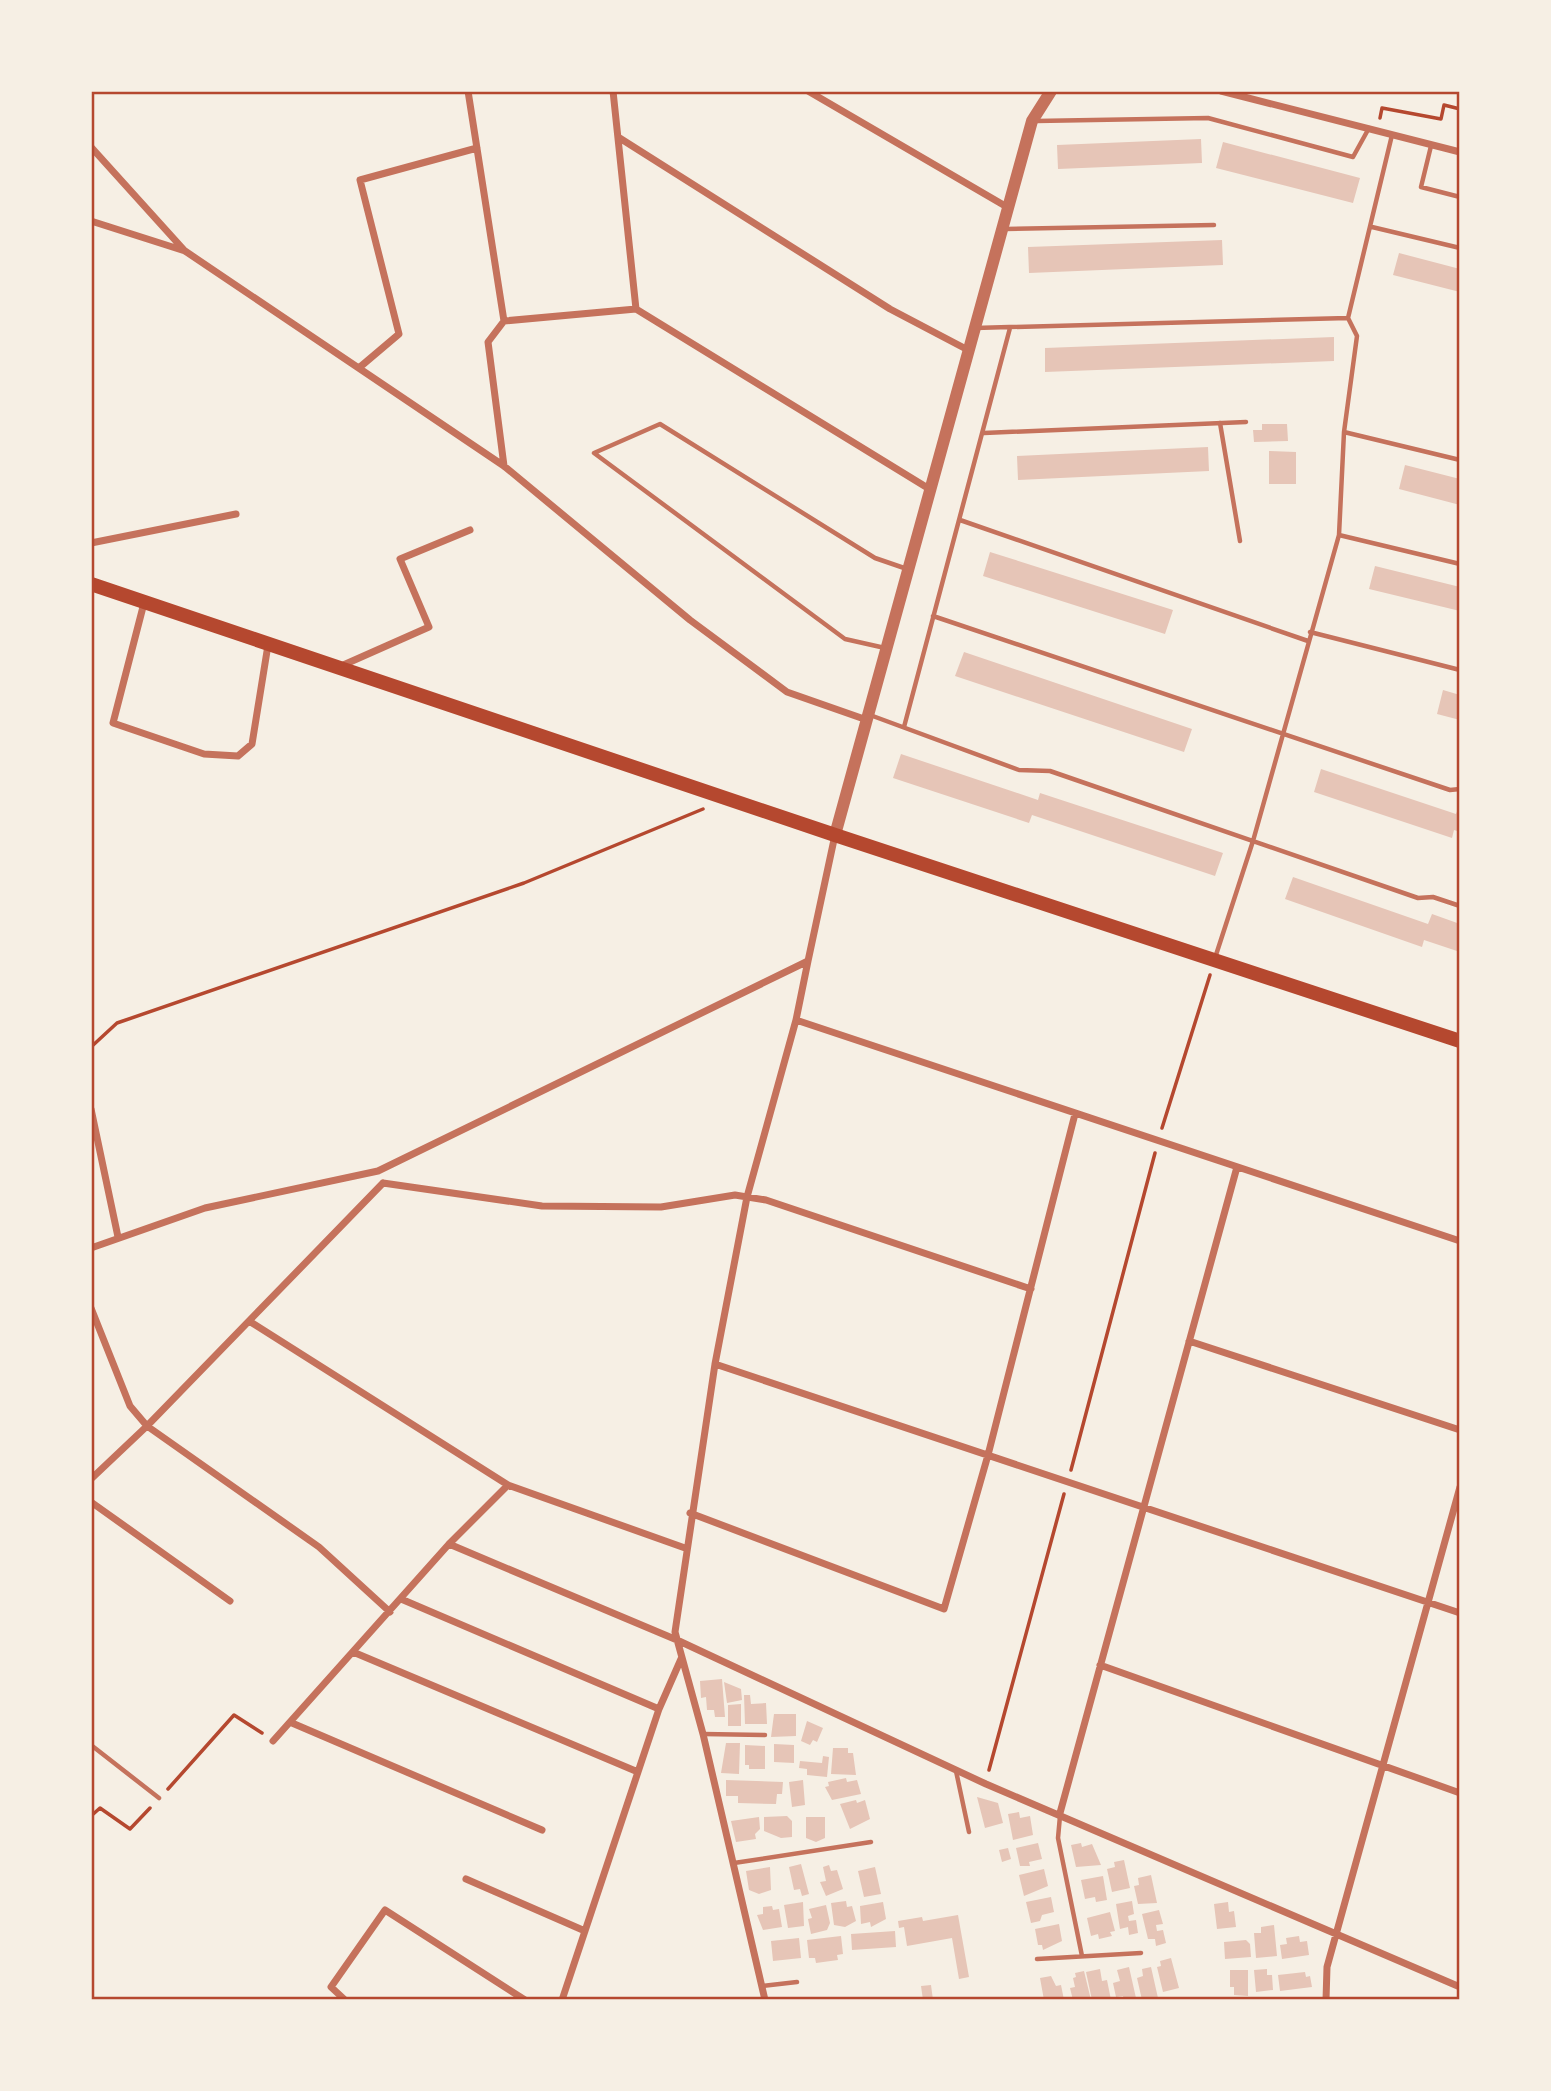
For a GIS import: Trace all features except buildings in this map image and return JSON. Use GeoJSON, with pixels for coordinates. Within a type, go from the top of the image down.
{"type":"FeatureCollection","features":[{"type":"Feature","properties":{"kind":"main road"},"geometry":{"type":"LineString","coordinates":[[91,584],[835,835],[1460,1041]]}},
{"type":"Feature","properties":{"kind":"street"},"geometry":{"type":"LineString","coordinates":[[468,91],[504,321],[488,342],[504,466]]}},
{"type":"Feature","properties":{"kind":"street"},"geometry":{"type":"LineString","coordinates":[[612,91],[636,309]]}},
{"type":"Feature","properties":{"kind":"street"},"geometry":{"type":"LineString","coordinates":[[808,91],[1007,207]]}},
{"type":"Feature","properties":{"kind":"street"},"geometry":{"type":"LineString","coordinates":[[765,2000],[703,1734],[675,1632],[690,1513],[747,1197],[796,1020],[835,835],[889,649],[1000,229],[1032,121],[1051,91]]}},
{"type":"Feature","properties":{"kind":"street"},"geometry":{"type":"LineString","coordinates":[[1221,91],[1460,152]]}},
{"type":"Feature","properties":{"kind":"street"},"geometry":{"type":"LineString","coordinates":[[618,137],[890,309],[968,350]]}},
{"type":"Feature","properties":{"kind":"street"},"geometry":{"type":"LineString","coordinates":[[91,147],[185,251],[504,466],[690,620],[787,692],[868,718]]}},
{"type":"Feature","properties":{"kind":"street"},"geometry":{"type":"LineString","coordinates":[[360,367],[399,334],[360,180],[477,148]]}},
{"type":"Feature","properties":{"kind":"street"},"geometry":{"type":"LineString","coordinates":[[91,221],[185,251]]}},
{"type":"Feature","properties":{"kind":"street"},"geometry":{"type":"LineString","coordinates":[[504,321],[636,309],[931,490]]}},
{"type":"Feature","properties":{"kind":"street"},"geometry":{"type":"LineString","coordinates":[[91,543],[236,514]]}},
{"type":"Feature","properties":{"kind":"street"},"geometry":{"type":"LineString","coordinates":[[337,667],[429,627],[400,559],[470,530]]}},
{"type":"Feature","properties":{"kind":"street"},"geometry":{"type":"LineString","coordinates":[[144,603],[113,723],[204,754],[238,756],[252,744],[268,645]]}},
{"type":"Feature","properties":{"kind":"street"},"geometry":{"type":"LineString","coordinates":[[91,1248],[205,1208],[378,1171],[808,961]]}},
{"type":"Feature","properties":{"kind":"street"},"geometry":{"type":"LineString","coordinates":[[796,1020],[1460,1241]]}},
{"type":"Feature","properties":{"kind":"street"},"geometry":{"type":"LineString","coordinates":[[91,1109],[117,1237]]}},
{"type":"Feature","properties":{"kind":"street"},"geometry":{"type":"LineString","coordinates":[[690,1513],[944,1609],[988,1455],[1075,1114]]}},
{"type":"Feature","properties":{"kind":"street"},"geometry":{"type":"LineString","coordinates":[[1060,1813],[1237,1167]]}},
{"type":"Feature","properties":{"kind":"street"},"geometry":{"type":"LineString","coordinates":[[378,1171],[383,1183]]}},
{"type":"Feature","properties":{"kind":"street"},"geometry":{"type":"LineString","coordinates":[[383,1183],[542,1206],[661,1207],[735,1195],[766,1200],[1031,1289]]}},
{"type":"Feature","properties":{"kind":"street"},"geometry":{"type":"LineString","coordinates":[[91,1479],[147,1426],[383,1183]]}},
{"type":"Feature","properties":{"kind":"street"},"geometry":{"type":"LineString","coordinates":[[91,1308],[130,1406],[147,1426],[319,1547],[390,1612]]}},
{"type":"Feature","properties":{"kind":"street"},"geometry":{"type":"LineString","coordinates":[[249,1321],[508,1485],[685,1548]]}},
{"type":"Feature","properties":{"kind":"street"},"geometry":{"type":"LineString","coordinates":[[1189,1341],[1460,1430]]}},
{"type":"Feature","properties":{"kind":"street"},"geometry":{"type":"LineString","coordinates":[[715,1364],[1460,1613]]}},
{"type":"Feature","properties":{"kind":"street"},"geometry":{"type":"LineString","coordinates":[[273,1741],[292,1723],[449,1544],[508,1485]]}},
{"type":"Feature","properties":{"kind":"street"},"geometry":{"type":"LineString","coordinates":[[1326,2000],[1327,1967],[1460,1487]]}},
{"type":"Feature","properties":{"kind":"street"},"geometry":{"type":"LineString","coordinates":[[91,1502],[230,1601]]}},
{"type":"Feature","properties":{"kind":"street"},"geometry":{"type":"LineString","coordinates":[[449,1544],[677,1640],[986,1784],[1060,1813],[1336,1936],[1460,1987]]}},
{"type":"Feature","properties":{"kind":"street"},"geometry":{"type":"LineString","coordinates":[[401,1599],[659,1709]]}},
{"type":"Feature","properties":{"kind":"street"},"geometry":{"type":"LineString","coordinates":[[353,1653],[638,1772]]}},
{"type":"Feature","properties":{"kind":"street"},"geometry":{"type":"LineString","coordinates":[[562,2000],[659,1709],[681,1660]]}},
{"type":"Feature","properties":{"kind":"street"},"geometry":{"type":"LineString","coordinates":[[1100,1665],[1460,1793]]}},
{"type":"Feature","properties":{"kind":"street"},"geometry":{"type":"LineString","coordinates":[[292,1723],[542,1830]]}},
{"type":"Feature","properties":{"kind":"street"},"geometry":{"type":"LineString","coordinates":[[466,1879],[585,1931]]}},
{"type":"Feature","properties":{"kind":"street"},"geometry":{"type":"LineString","coordinates":[[345,2000],[331,1987],[385,1909],[525,2000]]}},
{"type":"Feature","properties":{"kind":"lane"},"geometry":{"type":"LineString","coordinates":[[1032,121],[1208,118],[1353,157],[1369,128]]}},
{"type":"Feature","properties":{"kind":"lane"},"geometry":{"type":"LineString","coordinates":[[1214,960],[1253,841],[1339,535],[1344,432],[1357,336],[1348,318],[1372,227],[1392,134]]}},
{"type":"Feature","properties":{"kind":"lane"},"geometry":{"type":"LineString","coordinates":[[1432,145],[1421,187],[1460,197]]}},
{"type":"Feature","properties":{"kind":"lane"},"geometry":{"type":"LineString","coordinates":[[1000,229],[1214,225]]}},
{"type":"Feature","properties":{"kind":"lane"},"geometry":{"type":"LineString","coordinates":[[1372,227],[1460,248]]}},
{"type":"Feature","properties":{"kind":"lane"},"geometry":{"type":"LineString","coordinates":[[975,328],[1348,318]]}},
{"type":"Feature","properties":{"kind":"lane"},"geometry":{"type":"LineString","coordinates":[[904,727],[1010,328]]}},
{"type":"Feature","properties":{"kind":"lane"},"geometry":{"type":"LineString","coordinates":[[984,433],[1246,422]]}},
{"type":"Feature","properties":{"kind":"lane"},"geometry":{"type":"LineString","coordinates":[[1220,423],[1240,541]]}},
{"type":"Feature","properties":{"kind":"lane"},"geometry":{"type":"LineString","coordinates":[[889,649],[845,639],[594,453],[660,424],[874,558],[910,570]]}},
{"type":"Feature","properties":{"kind":"lane"},"geometry":{"type":"LineString","coordinates":[[1344,432],[1460,460]]}},
{"type":"Feature","properties":{"kind":"lane"},"geometry":{"type":"LineString","coordinates":[[960,520],[1308,640]]}},
{"type":"Feature","properties":{"kind":"lane"},"geometry":{"type":"LineString","coordinates":[[1339,535],[1460,564]]}},
{"type":"Feature","properties":{"kind":"lane"},"geometry":{"type":"LineString","coordinates":[[933,616],[1450,790],[1460,789]]}},
{"type":"Feature","properties":{"kind":"lane"},"geometry":{"type":"LineString","coordinates":[[1310,632],[1460,670]]}},
{"type":"Feature","properties":{"kind":"lane"},"geometry":{"type":"LineString","coordinates":[[868,718],[904,727],[1019,770],[1050,771],[1418,898],[1433,897],[1460,906]]}},
{"type":"Feature","properties":{"kind":"lane"},"geometry":{"type":"LineString","coordinates":[[703,1734],[765,1735]]}},
{"type":"Feature","properties":{"kind":"lane"},"geometry":{"type":"LineString","coordinates":[[91,1745],[159,1798]]}},
{"type":"Feature","properties":{"kind":"lane"},"geometry":{"type":"LineString","coordinates":[[956,1770],[969,1832]]}},
{"type":"Feature","properties":{"kind":"lane"},"geometry":{"type":"LineString","coordinates":[[1060,1813],[1058,1838],[1082,1956]]}},
{"type":"Feature","properties":{"kind":"lane"},"geometry":{"type":"LineString","coordinates":[[734,1863],[870,1842]]}},
{"type":"Feature","properties":{"kind":"lane"},"geometry":{"type":"LineString","coordinates":[[1037,1959],[1141,1953]]}},
{"type":"Feature","properties":{"kind":"lane"},"geometry":{"type":"LineString","coordinates":[[762,1986],[797,1982]]}},
{"type":"Feature","properties":{"kind":"path"},"geometry":{"type":"LineString","coordinates":[[1378,131],[1382,108],[1441,119],[1444,105],[1460,109]]}},
{"type":"Feature","properties":{"kind":"path"},"geometry":{"type":"LineString","coordinates":[[91,1047],[117,1023],[524,883],[729,799]]}},
{"type":"Feature","properties":{"kind":"path"},"geometry":{"type":"LineString","coordinates":[[986,1784],[1158,1141],[1214,960]]}},
{"type":"Feature","properties":{"kind":"path"},"geometry":{"type":"LineString","coordinates":[[91,1816],[100,1808],[130,1829],[234,1715],[273,1741]]}}]}
